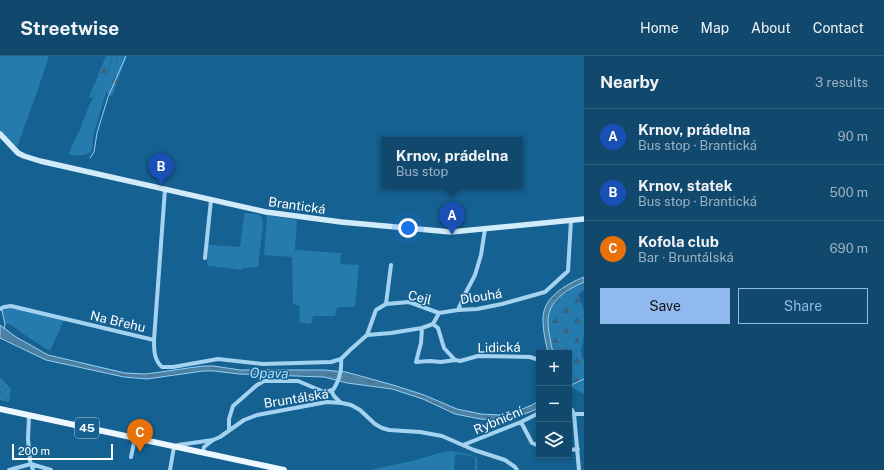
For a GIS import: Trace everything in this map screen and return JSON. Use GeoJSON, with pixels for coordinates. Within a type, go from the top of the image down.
{"type":"FeatureCollection","features":[{"type":"Feature","properties":{"kind":"main road","name":"Bruntálská"},"geometry":{"type":"LineString","coordinates":[[0,409],[284,470]]}},
{"type":"Feature","properties":{"kind":"street","name":"Brantická"},"geometry":{"type":"LineString","coordinates":[[0,134],[16,151],[24,156],[40,161],[266,212],[341,222],[452,232],[584,218]]}},
{"type":"Feature","properties":{"kind":"street"},"geometry":{"type":"LineString","coordinates":[[154,340],[165,189]]}},
{"type":"Feature","properties":{"kind":"street"},"geometry":{"type":"LineString","coordinates":[[205,258],[211,200]]}},
{"type":"Feature","properties":{"kind":"street","name":"Dlouhá"},"geometry":{"type":"LineString","coordinates":[[439,312],[477,309],[545,292],[568,271],[571,220]]}},
{"type":"Feature","properties":{"kind":"street"},"geometry":{"type":"LineString","coordinates":[[458,310],[475,274],[481,255],[485,229]]}},
{"type":"Feature","properties":{"kind":"street"},"geometry":{"type":"LineString","coordinates":[[229,430],[229,419],[233,406],[257,385],[264,381],[298,381],[324,392],[333,390],[342,367],[341,359],[367,335],[376,310],[386,304],[391,265]]}},
{"type":"Feature","properties":{"kind":"street","name":"Cejl"},"geometry":{"type":"LineString","coordinates":[[386,304],[409,302],[439,312]]}},
{"type":"Feature","properties":{"kind":"street","name":"Na Břehu"},"geometry":{"type":"LineString","coordinates":[[1,309],[11,306],[154,340],[154,354],[162,367],[173,367],[218,359],[263,364],[331,362],[341,359]]}},
{"type":"Feature","properties":{"kind":"street"},"geometry":{"type":"LineString","coordinates":[[367,335],[422,328],[433,324],[439,312]]}},
{"type":"Feature","properties":{"kind":"street"},"geometry":{"type":"LineString","coordinates":[[433,324],[438,328],[444,348],[455,360]]}},
{"type":"Feature","properties":{"kind":"street"},"geometry":{"type":"LineString","coordinates":[[422,328],[421,344],[416,362],[441,362],[455,360]]}},
{"type":"Feature","properties":{"kind":"street","name":"Lidická"},"geometry":{"type":"LineString","coordinates":[[455,360],[460,361],[478,356],[530,357],[536,359]]}},
{"type":"Feature","properties":{"kind":"street"},"geometry":{"type":"LineString","coordinates":[[331,390],[334,396],[342,403]]}},
{"type":"Feature","properties":{"kind":"street","name":"Bruntálská"},"geometry":{"type":"LineString","coordinates":[[203,453],[204,447],[244,420],[257,415],[327,402],[351,405],[360,410],[375,424],[382,428],[442,436],[505,460],[517,470]]}},
{"type":"Feature","properties":{"kind":"street"},"geometry":{"type":"LineString","coordinates":[[572,410],[574,414],[580,470]]}},
{"type":"Feature","properties":{"kind":"street","name":"Rybniční"},"geometry":{"type":"LineString","coordinates":[[463,445],[521,422],[536,414]]}},
{"type":"Feature","properties":{"kind":"street"},"geometry":{"type":"LineString","coordinates":[[574,414],[584,414]]}},
{"type":"Feature","properties":{"kind":"street"},"geometry":{"type":"LineString","coordinates":[[28,416],[30,461],[33,470]]}},
{"type":"Feature","properties":{"kind":"street"},"geometry":{"type":"LineString","coordinates":[[521,422],[532,443],[536,445]]}},
{"type":"Feature","properties":{"kind":"street"},"geometry":{"type":"LineString","coordinates":[[131,457],[135,438]]}},
{"type":"Feature","properties":{"kind":"street","name":"Bruntálská"},"geometry":{"type":"LineString","coordinates":[[174,447],[178,445],[213,440]]}},
{"type":"Feature","properties":{"kind":"street"},"geometry":{"type":"LineString","coordinates":[[170,470],[174,447]]}},
{"type":"Feature","properties":{"kind":"street"},"geometry":{"type":"LineString","coordinates":[[572,450],[578,449]]}},
{"type":"Feature","properties":{"kind":"street"},"geometry":{"type":"LineString","coordinates":[[9,470],[32,464],[51,470]]}},
{"type":"Feature","properties":{"kind":"green space"},"geometry":{"type":"Polygon","coordinates":[[[0,56],[49,56],[17,147],[0,131],[0,56]]]}},
{"type":"Feature","properties":{"kind":"green space"},"geometry":{"type":"Polygon","coordinates":[[[106,56],[112,56],[109,67],[93,98],[89,97],[106,56]]]}},
{"type":"Feature","properties":{"kind":"green space"},"geometry":{"type":"Polygon","coordinates":[[[112,56],[118,56],[94,133],[92,149],[89,153],[84,155],[70,155],[69,154],[89,106],[111,63],[112,56]]]}},
{"type":"Feature","properties":{"kind":"green space"},"geometry":{"type":"Polygon","coordinates":[[[118,56],[127,56],[112,96],[106,92],[118,56]]]}},
{"type":"Feature","properties":{"kind":"green space"},"geometry":{"type":"Polygon","coordinates":[[[245,213],[257,214],[263,219],[258,267],[243,268],[242,270],[208,266],[208,245],[240,247],[245,213]]]}},
{"type":"Feature","properties":{"kind":"green space"},"geometry":{"type":"Polygon","coordinates":[[[267,215],[297,220],[295,250],[341,253],[340,264],[359,265],[355,307],[337,307],[335,316],[313,316],[311,324],[299,322],[300,306],[293,304],[292,257],[264,255],[267,215]]]}},
{"type":"Feature","properties":{"kind":"green space"},"geometry":{"type":"Polygon","coordinates":[[[584,282],[584,290],[578,294],[584,310],[584,335],[581,351],[584,360],[584,394],[572,388],[572,350],[552,350],[549,334],[548,322],[551,308],[565,292],[584,282]]]}},
{"type":"Feature","properties":{"kind":"green space"},"geometry":{"type":"Polygon","coordinates":[[[11,307],[64,320],[50,351],[10,324],[5,324],[2,309],[11,307]]]}},
{"type":"Feature","properties":{"kind":"green space"},"geometry":{"type":"Polygon","coordinates":[[[0,377],[11,389],[9,402],[0,400],[0,377]]]}},
{"type":"Feature","properties":{"kind":"green space"},"geometry":{"type":"Polygon","coordinates":[[[451,451],[477,457],[477,470],[475,470],[475,457],[458,454],[455,455],[454,470],[370,470],[412,461],[451,451]]]}},
{"type":"Feature","properties":{"kind":"water"},"geometry":{"type":"Polygon","coordinates":[[[584,277],[584,282],[565,292],[551,308],[548,326],[552,350],[547,350],[543,326],[543,314],[550,299],[569,284],[584,277]]]}},
{"type":"Feature","properties":{"kind":"water","name":"Opava"},"geometry":{"type":"Polygon","coordinates":[[[0,325],[16,337],[48,355],[125,373],[146,374],[203,366],[240,370],[324,370],[346,372],[393,385],[424,395],[457,409],[481,414],[499,415],[515,412],[536,403],[536,409],[516,417],[499,420],[480,419],[455,414],[423,399],[392,389],[347,383],[324,377],[239,374],[203,371],[147,379],[124,377],[46,360],[0,338],[0,325]]]}},
{"type":"Feature","properties":{"kind":"waterway"},"geometry":{"type":"LineString","coordinates":[[90,158],[94,152],[97,133],[108,97],[126,56]]}},
{"type":"Feature","properties":{"kind":"waterway"},"geometry":{"type":"LineString","coordinates":[[2,310],[5,324],[4,329]]}},
{"type":"Feature","properties":{"kind":"waterway"},"geometry":{"type":"LineString","coordinates":[[572,385],[584,379]]}},
{"type":"Feature","properties":{"kind":"place","name":"Krnov, statek"},"geometry":{"type":"Point","coordinates":[161,186]}},
{"type":"Feature","properties":{"kind":"place","name":"Krnov, prádelna"},"geometry":{"type":"Point","coordinates":[452,235]}},
{"type":"Feature","properties":{"kind":"place","name":"Kofola club"},"geometry":{"type":"Point","coordinates":[140,452]}}]}
